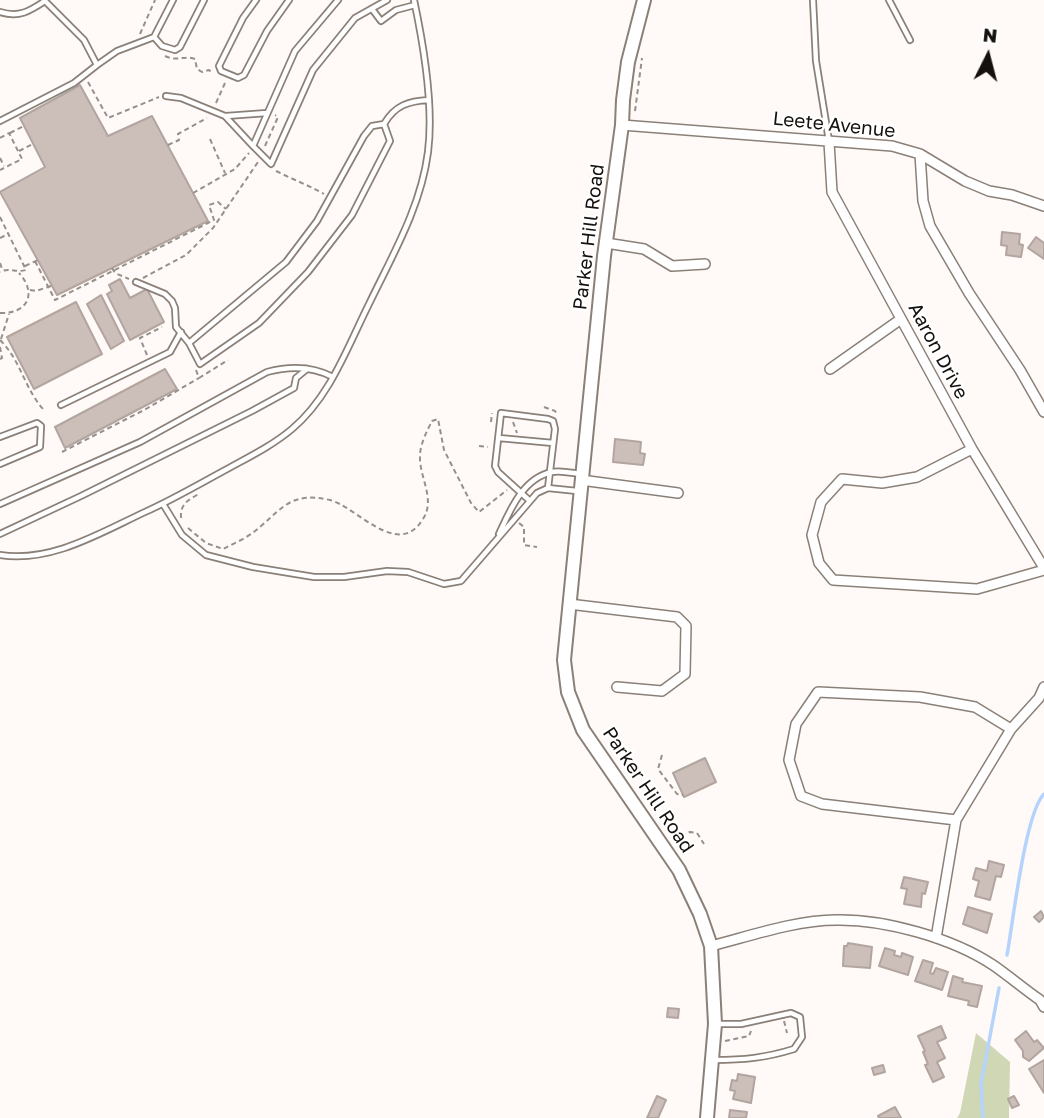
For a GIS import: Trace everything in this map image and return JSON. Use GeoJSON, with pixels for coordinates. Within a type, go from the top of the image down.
{"type":"FeatureCollection","features":[{"type":"Feature","properties":{"kind":"street","name":"Parker Hill Road"},"geometry":{"type":"LineString","coordinates":[[644,0],[628,62],[606,243],[564,660],[568,692],[583,730],[679,870],[700,914],[711,946],[715,1024],[707,1118]]}},
{"type":"Feature","properties":{"kind":"street","name":"Leete Avenue"},"geometry":{"type":"LineString","coordinates":[[622,125],[892,146],[920,154],[923,201],[930,226],[1044,412]]}},
{"type":"Feature","properties":{"kind":"street","name":"Aaron Drive"},"geometry":{"type":"LineString","coordinates":[[829,142],[832,192],[972,449],[1044,569]]}},
{"type":"Feature","properties":{"kind":"street"},"geometry":{"type":"LineString","coordinates":[[920,154],[965,181],[989,191],[1012,195],[1044,206]]}},
{"type":"Feature","properties":{"kind":"street"},"geometry":{"type":"LineString","coordinates":[[606,243],[644,249],[672,266],[705,264]]}},
{"type":"Feature","properties":{"kind":"street"},"geometry":{"type":"LineString","coordinates":[[830,369],[901,319]]}},
{"type":"Feature","properties":{"kind":"street"},"geometry":{"type":"LineString","coordinates":[[972,449],[916,477],[882,483],[842,479],[821,502],[812,535],[819,564],[833,580],[977,589],[1044,569]]}},
{"type":"Feature","properties":{"kind":"street"},"geometry":{"type":"LineString","coordinates":[[581,482],[678,493]]}},
{"type":"Feature","properties":{"kind":"street"},"geometry":{"type":"LineString","coordinates":[[569,604],[677,617],[686,626],[685,674],[662,691],[617,687]]}},
{"type":"Feature","properties":{"kind":"street"},"geometry":{"type":"LineString","coordinates":[[936,938],[956,820],[1011,729],[1039,698],[1044,687]]}},
{"type":"Feature","properties":{"kind":"street"},"geometry":{"type":"LineString","coordinates":[[956,820],[822,804],[801,796],[789,760],[796,724],[818,692],[920,697],[975,707],[1011,729]]}},
{"type":"Feature","properties":{"kind":"street"},"geometry":{"type":"LineString","coordinates":[[711,946],[771,930],[834,920],[882,923],[936,938],[991,964],[1043,1001]]}},
{"type":"Feature","properties":{"kind":"lane"},"geometry":{"type":"LineString","coordinates":[[0,12],[9,15],[26,14],[45,0],[84,40],[96,65]]}},
{"type":"Feature","properties":{"kind":"lane"},"geometry":{"type":"LineString","coordinates":[[0,121],[74,83],[117,51],[154,37],[173,0]]}},
{"type":"Feature","properties":{"kind":"lane"},"geometry":{"type":"LineString","coordinates":[[154,37],[156,42],[169,50],[180,47],[204,0]]}},
{"type":"Feature","properties":{"kind":"lane"},"geometry":{"type":"LineString","coordinates":[[256,0],[243,18],[219,66],[222,71],[238,78],[244,75],[267,31],[289,0]]}},
{"type":"Feature","properties":{"kind":"lane"},"geometry":{"type":"LineString","coordinates":[[253,145],[295,51],[338,0]]}},
{"type":"Feature","properties":{"kind":"lane"},"geometry":{"type":"LineString","coordinates":[[166,96],[181,98],[225,116],[268,164],[313,71],[355,18],[387,0]]}},
{"type":"Feature","properties":{"kind":"lane"},"geometry":{"type":"LineString","coordinates":[[813,0],[816,61],[829,142]]}},
{"type":"Feature","properties":{"kind":"lane"},"geometry":{"type":"LineString","coordinates":[[888,0],[910,40]]}},
{"type":"Feature","properties":{"kind":"lane"},"geometry":{"type":"LineString","coordinates":[[0,555],[34,555],[85,541],[163,504],[272,444],[293,429],[311,411],[333,377],[409,221],[428,153],[429,100],[414,2],[381,21],[372,9]]}},
{"type":"Feature","properties":{"kind":"lane"},"geometry":{"type":"LineString","coordinates":[[384,124],[391,112],[401,105],[429,100]]}},
{"type":"Feature","properties":{"kind":"lane"},"geometry":{"type":"LineString","coordinates":[[225,116],[267,113]]}},
{"type":"Feature","properties":{"kind":"lane"},"geometry":{"type":"LineString","coordinates":[[189,342],[286,262],[317,221],[364,136],[372,126],[384,124]]}},
{"type":"Feature","properties":{"kind":"lane"},"geometry":{"type":"LineString","coordinates":[[136,282],[165,294],[172,302],[176,327],[189,342],[200,364],[260,323],[308,272],[352,215],[390,141],[384,124]]}},
{"type":"Feature","properties":{"kind":"lane"},"geometry":{"type":"LineString","coordinates":[[61,405],[170,352],[180,332]]}},
{"type":"Feature","properties":{"kind":"lane"},"geometry":{"type":"LineString","coordinates":[[0,534],[252,411],[294,388],[296,378],[307,368]]}},
{"type":"Feature","properties":{"kind":"lane"},"geometry":{"type":"LineString","coordinates":[[0,504],[140,442],[267,372],[314,368],[333,377]]}},
{"type":"Feature","properties":{"kind":"lane"},"geometry":{"type":"LineString","coordinates":[[530,501],[511,485],[495,466],[501,413],[553,421],[548,488]]}},
{"type":"Feature","properties":{"kind":"lane"},"geometry":{"type":"LineString","coordinates":[[0,437],[37,423],[41,426],[40,447],[0,464]]}},
{"type":"Feature","properties":{"kind":"lane"},"geometry":{"type":"LineString","coordinates":[[499,438],[553,443]]}},
{"type":"Feature","properties":{"kind":"lane"},"geometry":{"type":"LineString","coordinates":[[497,538],[511,507],[532,481],[550,472],[581,482]]}},
{"type":"Feature","properties":{"kind":"lane"},"geometry":{"type":"LineString","coordinates":[[163,504],[182,535],[206,555],[314,578],[344,578],[387,570],[408,572],[444,584],[461,581],[537,493],[548,488],[581,482]]}},
{"type":"Feature","properties":{"kind":"lane"},"geometry":{"type":"LineString","coordinates":[[713,1060],[748,1060],[773,1056],[794,1049],[802,1037],[800,1017],[791,1013],[741,1024],[715,1024]]}},
{"type":"Feature","properties":{"kind":"path"},"geometry":{"type":"LineString","coordinates":[[155,0],[137,39],[146,41],[149,48],[174,60],[192,57],[197,69],[202,72],[209,70],[217,77]]}},
{"type":"Feature","properties":{"kind":"path"},"geometry":{"type":"LineString","coordinates":[[635,112],[642,53]]}},
{"type":"Feature","properties":{"kind":"path"},"geometry":{"type":"LineString","coordinates":[[84,75],[108,118],[156,97],[166,96]]}},
{"type":"Feature","properties":{"kind":"path"},"geometry":{"type":"LineString","coordinates":[[168,145],[179,140],[178,134],[215,112],[226,81]]}},
{"type":"Feature","properties":{"kind":"path"},"geometry":{"type":"LineString","coordinates":[[267,113],[278,117],[264,148],[269,155],[268,164]]}},
{"type":"Feature","properties":{"kind":"path"},"geometry":{"type":"LineString","coordinates":[[0,138],[24,126]]}},
{"type":"Feature","properties":{"kind":"path"},"geometry":{"type":"LineString","coordinates":[[0,170],[22,159],[9,133]]}},
{"type":"Feature","properties":{"kind":"path"},"geometry":{"type":"LineString","coordinates":[[210,139],[226,174]]}},
{"type":"Feature","properties":{"kind":"path"},"geometry":{"type":"LineString","coordinates":[[18,152],[33,144]]}},
{"type":"Feature","properties":{"kind":"path"},"geometry":{"type":"LineString","coordinates":[[193,192],[235,169],[247,158],[253,145]]}},
{"type":"Feature","properties":{"kind":"path"},"geometry":{"type":"LineString","coordinates":[[0,158],[5,168]]}},
{"type":"Feature","properties":{"kind":"path"},"geometry":{"type":"LineString","coordinates":[[113,270],[136,282],[186,255],[227,210],[258,161],[330,198]]}},
{"type":"Feature","properties":{"kind":"path"},"geometry":{"type":"LineString","coordinates":[[255,166],[268,164]]}},
{"type":"Feature","properties":{"kind":"path"},"geometry":{"type":"LineString","coordinates":[[24,266],[36,261],[55,300],[214,220],[209,205],[218,202],[227,210]]}},
{"type":"Feature","properties":{"kind":"path"},"geometry":{"type":"LineString","coordinates":[[0,217],[26,270],[19,272]]}},
{"type":"Feature","properties":{"kind":"path"},"geometry":{"type":"LineString","coordinates":[[0,238],[8,234]]}},
{"type":"Feature","properties":{"kind":"path"},"geometry":{"type":"LineString","coordinates":[[0,263],[1,272],[10,269],[19,272],[27,282],[29,290],[25,305],[9,313],[0,313]]}},
{"type":"Feature","properties":{"kind":"path"},"geometry":{"type":"LineString","coordinates":[[29,290],[36,291],[50,286]]}},
{"type":"Feature","properties":{"kind":"path"},"geometry":{"type":"LineString","coordinates":[[9,313],[0,340],[13,355],[32,396],[45,411]]}},
{"type":"Feature","properties":{"kind":"path"},"geometry":{"type":"LineString","coordinates":[[149,362],[140,338],[162,327]]}},
{"type":"Feature","properties":{"kind":"path"},"geometry":{"type":"LineString","coordinates":[[0,347],[0,359]]}},
{"type":"Feature","properties":{"kind":"path"},"geometry":{"type":"LineString","coordinates":[[62,452],[146,410],[199,378]]}},
{"type":"Feature","properties":{"kind":"path"},"geometry":{"type":"LineString","coordinates":[[207,489],[184,503],[181,518],[184,524],[206,543],[223,549],[259,528],[289,501],[312,498],[333,501],[384,531],[398,535],[412,531],[422,521],[428,509],[420,457],[432,421],[438,419],[444,450],[471,503],[479,512],[511,485]]}},
{"type":"Feature","properties":{"kind":"path"},"geometry":{"type":"LineString","coordinates":[[513,421],[520,440]]}},
{"type":"Feature","properties":{"kind":"path"},"geometry":{"type":"LineString","coordinates":[[479,446],[498,449]]}},
{"type":"Feature","properties":{"kind":"path"},"geometry":{"type":"LineString","coordinates":[[515,521],[524,527],[524,545],[537,547]]}},
{"type":"Feature","properties":{"kind":"path"},"geometry":{"type":"LineString","coordinates":[[662,755],[658,769],[677,794],[683,795]]}},
{"type":"Feature","properties":{"kind":"path"},"geometry":{"type":"LineString","coordinates":[[669,841],[690,832],[697,833],[704,844]]}},
{"type":"Feature","properties":{"kind":"path"},"geometry":{"type":"LineString","coordinates":[[784,1020],[787,1033]]}},
{"type":"Feature","properties":{"kind":"path"},"geometry":{"type":"LineString","coordinates":[[744,1037],[745,1042]]}},
{"type":"Feature","properties":{"kind":"green space"},"geometry":{"type":"Polygon","coordinates":[[[976,1033],[1010,1062],[1009,1118],[957,1118],[976,1033]]]}},
{"type":"Feature","properties":{"kind":"building"},"geometry":{"type":"Polygon","coordinates":[[[80,85],[108,136],[152,116],[208,221],[57,295],[0,192],[45,167],[20,118],[80,85]]]}},
{"type":"Feature","properties":{"kind":"building"},"geometry":{"type":"Polygon","coordinates":[[[1002,232],[1020,234],[1019,244],[1023,245],[1021,257],[1006,255],[1007,246],[1001,245],[1002,232]]]}},
{"type":"Feature","properties":{"kind":"building"},"geometry":{"type":"Polygon","coordinates":[[[1036,237],[1044,243],[1044,259],[1028,248],[1036,237]]]}},
{"type":"Feature","properties":{"kind":"building"},"geometry":{"type":"Polygon","coordinates":[[[120,279],[130,298],[147,289],[164,322],[130,340],[107,294],[112,291],[109,285],[120,279]]]}},
{"type":"Feature","properties":{"kind":"building"},"geometry":{"type":"Polygon","coordinates":[[[101,295],[124,341],[111,349],[87,304],[101,295]]]}},
{"type":"Feature","properties":{"kind":"building"},"geometry":{"type":"Polygon","coordinates":[[[76,302],[102,354],[34,389],[7,337],[76,302]]]}},
{"type":"Feature","properties":{"kind":"building"},"geometry":{"type":"Polygon","coordinates":[[[165,369],[177,389],[65,448],[55,427],[165,369]]]}},
{"type":"Feature","properties":{"kind":"building"},"geometry":{"type":"Polygon","coordinates":[[[615,439],[641,442],[640,453],[645,454],[643,465],[613,462],[615,439]]]}},
{"type":"Feature","properties":{"kind":"building"},"geometry":{"type":"Polygon","coordinates":[[[705,758],[716,782],[684,797],[673,773],[705,758]]]}},
{"type":"Feature","properties":{"kind":"building"},"geometry":{"type":"Polygon","coordinates":[[[989,861],[1004,865],[1001,877],[996,876],[990,900],[975,896],[979,881],[973,879],[976,868],[987,871],[989,861]]]}},
{"type":"Feature","properties":{"kind":"building"},"geometry":{"type":"Polygon","coordinates":[[[904,877],[928,882],[925,894],[922,893],[921,907],[904,904],[907,889],[901,888],[904,877]]]}},
{"type":"Feature","properties":{"kind":"building"},"geometry":{"type":"Polygon","coordinates":[[[968,907],[992,914],[987,933],[963,924],[968,907]]]}},
{"type":"Feature","properties":{"kind":"building"},"geometry":{"type":"Polygon","coordinates":[[[1041,911],[1044,917],[1039,922],[1034,917],[1041,911]]]}},
{"type":"Feature","properties":{"kind":"building"},"geometry":{"type":"Polygon","coordinates":[[[848,943],[872,947],[870,968],[843,966],[844,946],[848,943]]]}},
{"type":"Feature","properties":{"kind":"building"},"geometry":{"type":"Polygon","coordinates":[[[885,948],[895,951],[894,955],[901,957],[902,953],[913,957],[908,975],[879,966],[885,948]]]}},
{"type":"Feature","properties":{"kind":"building"},"geometry":{"type":"Polygon","coordinates":[[[923,960],[933,963],[930,973],[933,974],[936,968],[948,972],[942,990],[915,981],[923,960]]]}},
{"type":"Feature","properties":{"kind":"building"},"geometry":{"type":"Polygon","coordinates":[[[953,976],[963,979],[962,982],[982,986],[977,1007],[968,1005],[969,1001],[948,996],[953,976]]]}},
{"type":"Feature","properties":{"kind":"building"},"geometry":{"type":"Polygon","coordinates":[[[668,1008],[679,1009],[678,1018],[667,1017],[668,1008]]]}},
{"type":"Feature","properties":{"kind":"building"},"geometry":{"type":"Polygon","coordinates":[[[941,1026],[946,1038],[937,1042],[945,1058],[937,1062],[944,1077],[933,1082],[925,1065],[928,1064],[923,1052],[925,1051],[918,1036],[941,1026]]]}},
{"type":"Feature","properties":{"kind":"building"},"geometry":{"type":"Polygon","coordinates":[[[1026,1031],[1034,1042],[1037,1040],[1044,1048],[1029,1061],[1023,1057],[1023,1051],[1015,1040],[1026,1031]]]}},
{"type":"Feature","properties":{"kind":"building"},"geometry":{"type":"Polygon","coordinates":[[[1044,1060],[1044,1093],[1029,1069],[1044,1060]]]}},
{"type":"Feature","properties":{"kind":"building"},"geometry":{"type":"Polygon","coordinates":[[[883,1065],[885,1072],[874,1075],[872,1068],[883,1065]]]}},
{"type":"Feature","properties":{"kind":"building"},"geometry":{"type":"Polygon","coordinates":[[[738,1074],[755,1077],[751,1103],[733,1099],[735,1091],[730,1090],[732,1080],[737,1081],[738,1074]]]}},
{"type":"Feature","properties":{"kind":"building"},"geometry":{"type":"Polygon","coordinates":[[[657,1096],[666,1100],[658,1118],[647,1118],[657,1096]]]}},
{"type":"Feature","properties":{"kind":"building"},"geometry":{"type":"Polygon","coordinates":[[[1014,1096],[1019,1105],[1012,1108],[1008,1099],[1014,1096]]]}},
{"type":"Feature","properties":{"kind":"building"},"geometry":{"type":"Polygon","coordinates":[[[895,1107],[901,1118],[879,1118],[878,1116],[895,1107]]]}},
{"type":"Feature","properties":{"kind":"building"},"geometry":{"type":"Polygon","coordinates":[[[730,1110],[747,1112],[746,1118],[729,1118],[730,1110]]]}},
{"type":"Feature","properties":{"kind":"waterway"},"geometry":{"type":"LineString","coordinates":[[1007,955],[1031,823],[1044,794]]}},
{"type":"Feature","properties":{"kind":"waterway"},"geometry":{"type":"LineString","coordinates":[[983,1118],[981,1084],[999,988]]}}]}
